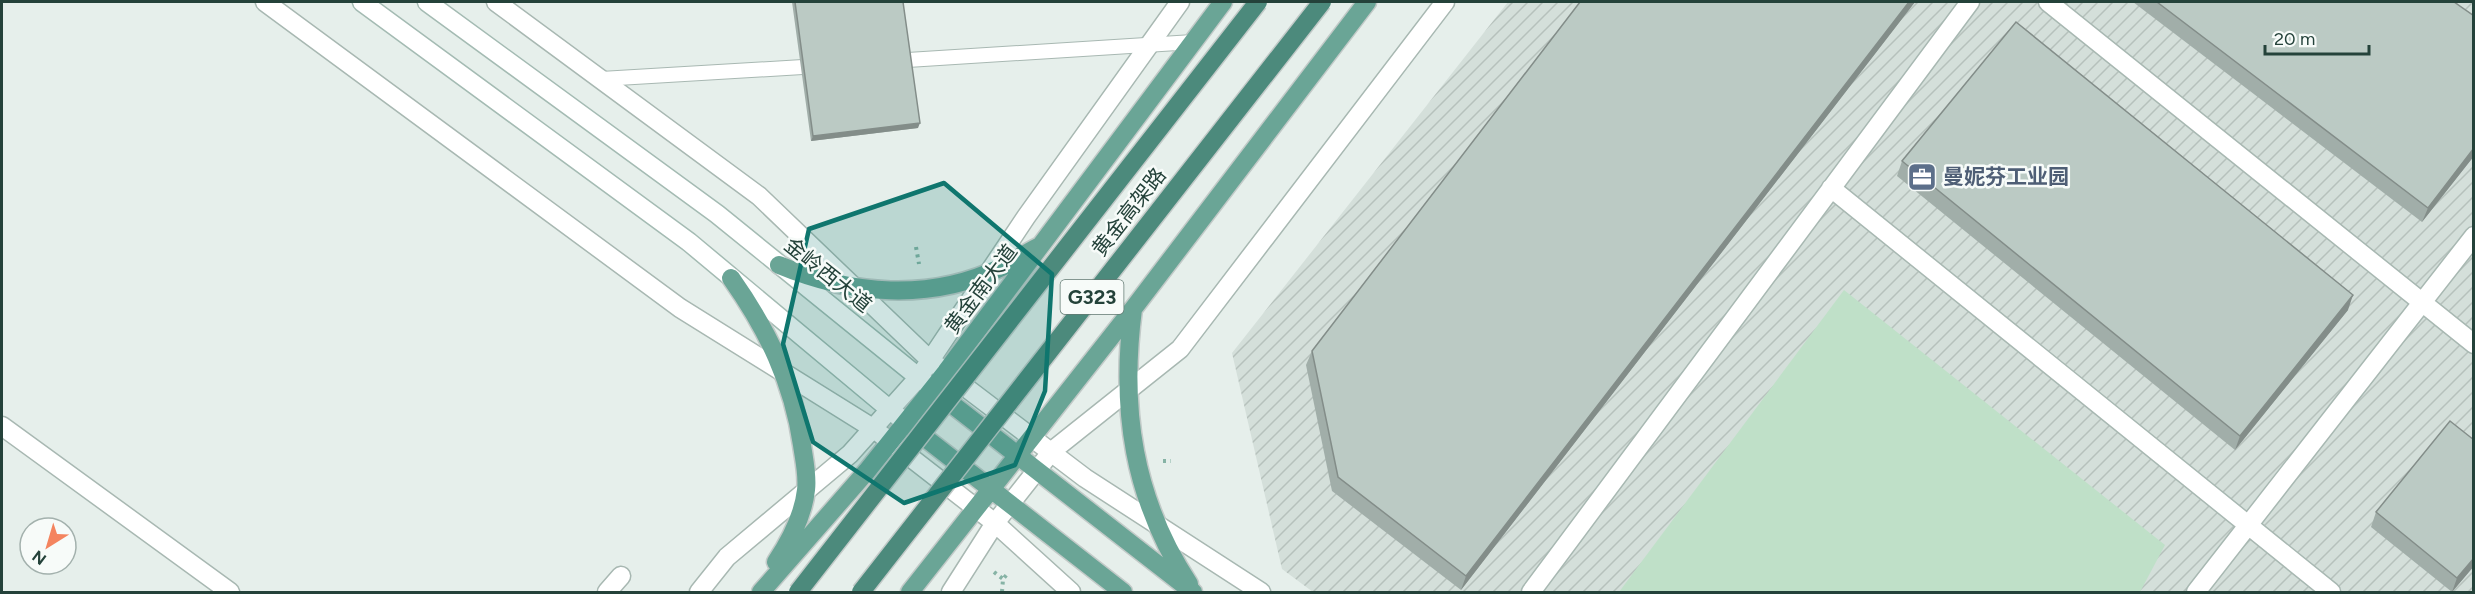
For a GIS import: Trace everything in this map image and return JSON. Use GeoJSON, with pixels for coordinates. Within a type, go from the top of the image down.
{"type":"FeatureCollection","features":[{"type":"Feature","properties":{"kind":"highway","name":"黄金高架路"},"geometry":{"type":"LineString","coordinates":[[798,592],[1258,2]]}},
{"type":"Feature","properties":{"kind":"highway","name":"黄金高架路"},"geometry":{"type":"LineString","coordinates":[[861,592],[1322,2]]}},
{"type":"Feature","properties":{"kind":"main road","name":"黄金南大道"},"geometry":{"type":"LineString","coordinates":[[759,592],[891,442],[933,389],[1223,2]]}},
{"type":"Feature","properties":{"kind":"main road"},"geometry":{"type":"LineString","coordinates":[[910,592],[1133,309],[1367,2]]}},
{"type":"Feature","properties":{"kind":"main road"},"geometry":{"type":"LineString","coordinates":[[779,265],[807,277],[855,288],[924,290],[990,272],[1042,244]]}},
{"type":"Feature","properties":{"kind":"main road"},"geometry":{"type":"LineString","coordinates":[[731,278],[754,312],[784,372],[800,425],[806,491],[792,537],[759,592]]}},
{"type":"Feature","properties":{"kind":"main road"},"geometry":{"type":"LineString","coordinates":[[1133,309],[1128,348],[1127,391],[1137,464],[1157,523],[1178,565],[1195,592]]}},
{"type":"Feature","properties":{"kind":"main road","name":"金岭西大道"},"geometry":{"type":"LineString","coordinates":[[933,389],[1195,592]]}},
{"type":"Feature","properties":{"kind":"main road"},"geometry":{"type":"LineString","coordinates":[[906,423],[1123,592]]}},
{"type":"Feature","properties":{"kind":"street"},"geometry":{"type":"LineString","coordinates":[[265,2],[680,308],[874,429],[995,523],[1071,592]]}},
{"type":"Feature","properties":{"kind":"street"},"geometry":{"type":"LineString","coordinates":[[362,2],[689,242],[906,423]]}},
{"type":"Feature","properties":{"kind":"street","name":"金岭西大道"},"geometry":{"type":"LineString","coordinates":[[427,2],[707,207],[933,389]]}},
{"type":"Feature","properties":{"kind":"street"},"geometry":{"type":"LineString","coordinates":[[496,2],[759,196],[931,361],[1085,478],[1261,592]]}},
{"type":"Feature","properties":{"kind":"street"},"geometry":{"type":"LineString","coordinates":[[699,592],[727,557],[850,454],[919,377],[1180,2]]}},
{"type":"Feature","properties":{"kind":"street"},"geometry":{"type":"LineString","coordinates":[[951,592],[995,523],[1052,451],[1180,349],[1445,2]]}},
{"type":"Feature","properties":{"kind":"street"},"geometry":{"type":"LineString","coordinates":[[1531,592],[1970,2]]}},
{"type":"Feature","properties":{"kind":"street"},"geometry":{"type":"LineString","coordinates":[[2048,2],[2474,344]]}},
{"type":"Feature","properties":{"kind":"street"},"geometry":{"type":"LineString","coordinates":[[1831,188],[2331,592]]}},
{"type":"Feature","properties":{"kind":"street"},"geometry":{"type":"LineString","coordinates":[[2196,592],[2474,236]]}},
{"type":"Feature","properties":{"kind":"street"},"geometry":{"type":"LineString","coordinates":[[2,426],[230,592]]}},
{"type":"Feature","properties":{"kind":"street"},"geometry":{"type":"LineString","coordinates":[[607,592],[621,576]]}},
{"type":"Feature","properties":{"kind":"lane"},"geometry":{"type":"LineString","coordinates":[[873,62],[1193,42]]}},
{"type":"Feature","properties":{"kind":"lane"},"geometry":{"type":"LineString","coordinates":[[601,80],[838,65]]}},
{"type":"Feature","properties":{"kind":"path"},"geometry":{"type":"LineString","coordinates":[[1002,592],[1003,579]]}},
{"type":"Feature","properties":{"kind":"highlighted area"},"geometry":{"type":"Polygon","coordinates":[[[944,183],[1052,274],[1045,391],[1015,465],[904,503],[813,442],[783,344],[809,229],[944,183]]]}},
{"type":"Feature","properties":{"kind":"shaded area","name":"曼妮芬工业园"},"geometry":{"type":"Polygon","coordinates":[[[1508,2],[2473,2],[2473,592],[1313,592],[1282,569],[1232,353],[1508,2]]]}},
{"type":"Feature","properties":{"kind":"green space"},"geometry":{"type":"Polygon","coordinates":[[[1844,290],[2165,545],[2140,592],[1619,592],[1844,290]]]}},
{"type":"Feature","properties":{"kind":"building"},"geometry":{"type":"Polygon","coordinates":[[[795,2],[903,2],[920,123],[813,136],[795,2]]]}},
{"type":"Feature","properties":{"kind":"building"},"geometry":{"type":"Polygon","coordinates":[[[1580,2],[1909,2],[1466,576],[1338,477],[1312,351],[1580,2]]]}},
{"type":"Feature","properties":{"kind":"building"},"geometry":{"type":"Polygon","coordinates":[[[2157,2],[2454,2],[2474,16],[2474,148],[2428,208],[2157,2]]]}},
{"type":"Feature","properties":{"kind":"building"},"geometry":{"type":"Polygon","coordinates":[[[2016,22],[2353,295],[2240,436],[1902,161],[2016,22]]]}},
{"type":"Feature","properties":{"kind":"building"},"geometry":{"type":"Polygon","coordinates":[[[2450,421],[2474,440],[2474,558],[2457,578],[2376,512],[2450,421]]]}},
{"type":"Feature","properties":{"kind":"place","name":"曼妮芬工业园"},"geometry":{"type":"Point","coordinates":[1922,177]}}]}
